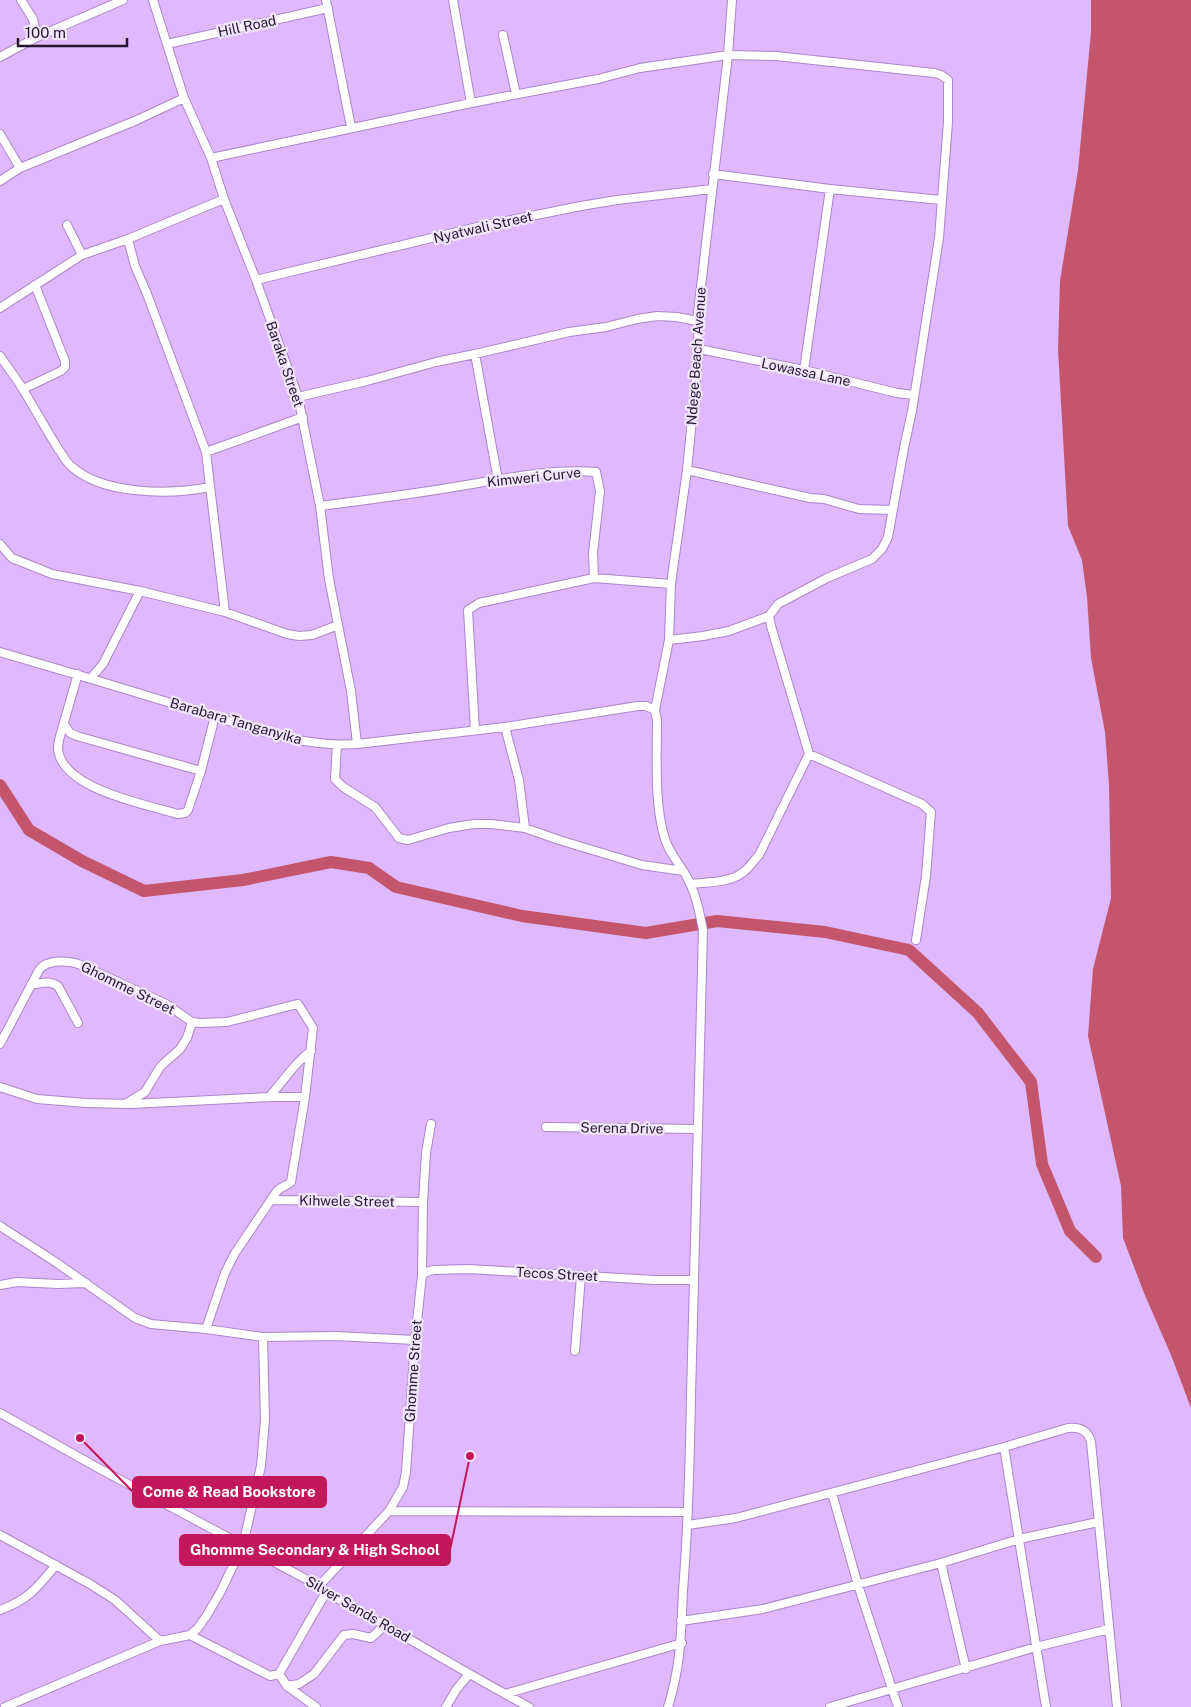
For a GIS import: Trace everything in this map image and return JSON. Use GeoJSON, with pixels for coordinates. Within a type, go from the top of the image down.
{"type":"FeatureCollection","features":[{"type":"Feature","properties":{"kind":"street"},"geometry":{"type":"LineString","coordinates":[[21,0],[33,19],[37,37]]}},
{"type":"Feature","properties":{"kind":"street"},"geometry":{"type":"LineString","coordinates":[[0,56],[37,37],[123,0]]}},
{"type":"Feature","properties":{"kind":"street","name":"Baraka Street"},"geometry":{"type":"LineString","coordinates":[[153,0],[184,98],[211,158],[224,199],[256,280],[298,397],[320,506],[330,579],[351,691],[357,744]]}},
{"type":"Feature","properties":{"kind":"street"},"geometry":{"type":"LineString","coordinates":[[454,0],[471,103]]}},
{"type":"Feature","properties":{"kind":"street","name":"Ndege Beach Avenue"},"geometry":{"type":"LineString","coordinates":[[668,1707],[675,1685],[682,1643],[681,1621],[688,1525],[695,1203],[704,930],[698,900],[691,884],[671,855],[665,839],[660,814],[657,720],[655,710],[669,640],[671,584],[688,470],[699,349],[697,321],[728,55],[732,0]]}},
{"type":"Feature","properties":{"kind":"street"},"geometry":{"type":"LineString","coordinates":[[326,4],[351,128]]}},
{"type":"Feature","properties":{"kind":"street","name":"Hill Road"},"geometry":{"type":"LineString","coordinates":[[167,44],[326,4]]}},
{"type":"Feature","properties":{"kind":"street"},"geometry":{"type":"LineString","coordinates":[[503,35],[516,94]]}},
{"type":"Feature","properties":{"kind":"street"},"geometry":{"type":"LineString","coordinates":[[211,158],[471,103],[598,79],[640,68],[728,55],[776,56],[934,73],[946,77],[950,83],[950,95],[939,238],[914,395],[888,537],[882,549],[872,558],[827,578],[778,604],[769,616],[730,631],[669,640]]}},
{"type":"Feature","properties":{"kind":"street"},"geometry":{"type":"LineString","coordinates":[[0,181],[20,168],[137,120],[184,98]]}},
{"type":"Feature","properties":{"kind":"street"},"geometry":{"type":"LineString","coordinates":[[0,134],[20,168]]}},
{"type":"Feature","properties":{"kind":"street"},"geometry":{"type":"LineString","coordinates":[[713,174],[830,189],[941,200]]}},
{"type":"Feature","properties":{"kind":"street","name":"Nyatwali Street"},"geometry":{"type":"LineString","coordinates":[[256,280],[486,225],[581,206],[712,189]]}},
{"type":"Feature","properties":{"kind":"street"},"geometry":{"type":"LineString","coordinates":[[804,370],[830,189]]}},
{"type":"Feature","properties":{"kind":"street"},"geometry":{"type":"LineString","coordinates":[[0,308],[82,255],[128,239],[224,199]]}},
{"type":"Feature","properties":{"kind":"street"},"geometry":{"type":"LineString","coordinates":[[67,225],[82,255]]}},
{"type":"Feature","properties":{"kind":"street"},"geometry":{"type":"LineString","coordinates":[[128,239],[135,266],[206,452],[225,612]]}},
{"type":"Feature","properties":{"kind":"street"},"geometry":{"type":"LineString","coordinates":[[23,389],[61,371],[65,366],[65,361],[35,285]]}},
{"type":"Feature","properties":{"kind":"street"},"geometry":{"type":"LineString","coordinates":[[298,397],[436,362],[569,332],[606,327],[637,319],[657,316],[697,321]]}},
{"type":"Feature","properties":{"kind":"street","name":"Lowassa Lane"},"geometry":{"type":"LineString","coordinates":[[699,349],[804,370],[897,393],[914,395]]}},
{"type":"Feature","properties":{"kind":"street"},"geometry":{"type":"LineString","coordinates":[[475,354],[498,480]]}},
{"type":"Feature","properties":{"kind":"street"},"geometry":{"type":"LineString","coordinates":[[0,356],[23,389],[69,465],[93,481],[112,486],[170,493],[210,487]]}},
{"type":"Feature","properties":{"kind":"street"},"geometry":{"type":"LineString","coordinates":[[206,452],[303,417]]}},
{"type":"Feature","properties":{"kind":"street","name":"Kimweri Curve"},"geometry":{"type":"LineString","coordinates":[[320,506],[576,470],[596,472],[600,491],[593,553],[594,578]]}},
{"type":"Feature","properties":{"kind":"street"},"geometry":{"type":"LineString","coordinates":[[688,470],[859,509],[893,510]]}},
{"type":"Feature","properties":{"kind":"street"},"geometry":{"type":"LineString","coordinates":[[0,544],[12,558],[52,574],[140,591],[225,612],[286,634],[312,635],[338,625]]}},
{"type":"Feature","properties":{"kind":"street"},"geometry":{"type":"LineString","coordinates":[[475,730],[468,610],[479,603],[594,578],[671,584]]}},
{"type":"Feature","properties":{"kind":"street"},"geometry":{"type":"LineString","coordinates":[[91,678],[103,664],[140,591]]}},
{"type":"Feature","properties":{"kind":"street"},"geometry":{"type":"LineString","coordinates":[[691,884],[729,879],[741,874],[748,868],[758,855],[809,754],[770,626],[769,616]]}},
{"type":"Feature","properties":{"kind":"street","name":"Barabara Tanganyika"},"geometry":{"type":"LineString","coordinates":[[0,652],[305,741],[337,745],[505,727],[638,706],[646,706],[655,710]]}},
{"type":"Feature","properties":{"kind":"street"},"geometry":{"type":"LineString","coordinates":[[78,674],[58,746],[63,764],[74,776],[92,786],[111,794],[176,814],[185,813],[191,805],[215,716]]}},
{"type":"Feature","properties":{"kind":"street"},"geometry":{"type":"LineString","coordinates":[[64,724],[70,733],[77,736],[201,771]]}},
{"type":"Feature","properties":{"kind":"street"},"geometry":{"type":"LineString","coordinates":[[505,727],[519,780],[525,828]]}},
{"type":"Feature","properties":{"kind":"street"},"geometry":{"type":"LineString","coordinates":[[337,745],[335,779],[375,807],[399,838],[408,840],[449,828],[474,824],[525,828],[642,865],[683,871]]}},
{"type":"Feature","properties":{"kind":"street"},"geometry":{"type":"LineString","coordinates":[[809,754],[922,804],[931,812],[926,876],[916,940]]}},
{"type":"Feature","properties":{"kind":"street","name":"Ghomme Street"},"geometry":{"type":"LineString","coordinates":[[0,1044],[39,970],[46,964],[73,962],[166,1004],[192,1022]]}},
{"type":"Feature","properties":{"kind":"street"},"geometry":{"type":"LineString","coordinates":[[31,985],[46,982],[58,986],[78,1022]]}},
{"type":"Feature","properties":{"kind":"street"},"geometry":{"type":"LineString","coordinates":[[125,1104],[145,1092],[160,1067],[180,1049],[188,1038],[192,1022],[199,1024],[227,1022],[298,1004],[313,1028],[305,1097],[291,1182],[277,1191],[235,1253],[225,1273],[206,1330]]}},
{"type":"Feature","properties":{"kind":"street"},"geometry":{"type":"LineString","coordinates":[[269,1096],[283,1083],[303,1057],[311,1051]]}},
{"type":"Feature","properties":{"kind":"street"},"geometry":{"type":"LineString","coordinates":[[0,1087],[37,1099],[86,1104],[125,1104],[269,1096],[305,1097]]}},
{"type":"Feature","properties":{"kind":"street","name":"Ghomme Street"},"geometry":{"type":"LineString","coordinates":[[279,1674],[322,1589],[389,1511],[403,1487],[406,1472],[415,1340],[422,1275],[426,1153],[431,1124]]}},
{"type":"Feature","properties":{"kind":"street","name":"Serena Drive"},"geometry":{"type":"LineString","coordinates":[[546,1127],[698,1129]]}},
{"type":"Feature","properties":{"kind":"street","name":"Kihwele Street"},"geometry":{"type":"LineString","coordinates":[[271,1200],[423,1202]]}},
{"type":"Feature","properties":{"kind":"street"},"geometry":{"type":"LineString","coordinates":[[0,1226],[143,1322],[161,1326],[263,1337],[336,1336],[415,1340]]}},
{"type":"Feature","properties":{"kind":"street","name":"Tecos Street"},"geometry":{"type":"LineString","coordinates":[[422,1275],[434,1270],[469,1269],[581,1276],[694,1280]]}},
{"type":"Feature","properties":{"kind":"street"},"geometry":{"type":"LineString","coordinates":[[575,1351],[581,1276]]}},
{"type":"Feature","properties":{"kind":"street"},"geometry":{"type":"LineString","coordinates":[[0,1284],[17,1282],[86,1283]]}},
{"type":"Feature","properties":{"kind":"street"},"geometry":{"type":"LineString","coordinates":[[5,1707],[23,1703],[54,1687],[160,1641],[190,1635],[198,1628],[221,1591],[243,1545],[261,1466],[265,1420],[263,1337]]}},
{"type":"Feature","properties":{"kind":"street","name":"Silver Sands Road"},"geometry":{"type":"LineString","coordinates":[[0,1412],[100,1469],[386,1624],[529,1707]]}},
{"type":"Feature","properties":{"kind":"street"},"geometry":{"type":"LineString","coordinates":[[688,1525],[736,1518],[1004,1447],[1068,1428],[1084,1430],[1089,1435],[1091,1442],[1117,1707]]}},
{"type":"Feature","properties":{"kind":"street"},"geometry":{"type":"LineString","coordinates":[[1004,1447],[1046,1707]]}},
{"type":"Feature","properties":{"kind":"street"},"geometry":{"type":"LineString","coordinates":[[832,1493],[858,1585],[898,1707]]}},
{"type":"Feature","properties":{"kind":"street"},"geometry":{"type":"LineString","coordinates":[[389,1511],[688,1512]]}},
{"type":"Feature","properties":{"kind":"street"},"geometry":{"type":"LineString","coordinates":[[681,1621],[762,1609],[941,1563],[1020,1539],[1098,1522]]}},
{"type":"Feature","properties":{"kind":"street"},"geometry":{"type":"LineString","coordinates":[[0,1535],[115,1600],[160,1641]]}},
{"type":"Feature","properties":{"kind":"street"},"geometry":{"type":"LineString","coordinates":[[941,1563],[966,1668]]}},
{"type":"Feature","properties":{"kind":"street"},"geometry":{"type":"LineString","coordinates":[[0,1610],[22,1601],[32,1593],[56,1565]]}},
{"type":"Feature","properties":{"kind":"street"},"geometry":{"type":"LineString","coordinates":[[288,1686],[300,1684],[314,1674],[344,1635],[353,1634],[371,1638],[386,1624]]}},
{"type":"Feature","properties":{"kind":"street"},"geometry":{"type":"LineString","coordinates":[[830,1707],[1036,1647],[1109,1629]]}},
{"type":"Feature","properties":{"kind":"street"},"geometry":{"type":"LineString","coordinates":[[190,1635],[270,1676],[279,1674],[288,1686],[316,1707]]}},
{"type":"Feature","properties":{"kind":"street"},"geometry":{"type":"LineString","coordinates":[[505,1694],[682,1643]]}},
{"type":"Feature","properties":{"kind":"street"},"geometry":{"type":"LineString","coordinates":[[446,1707],[456,1690],[470,1674]]}},
{"type":"Feature","properties":{"kind":"shaded area"},"geometry":{"type":"Polygon","coordinates":[[[1091,0],[1191,0],[1191,1408],[1123,1238],[1121,1186],[1088,1036],[1093,969],[1111,898],[1109,785],[1105,732],[1091,658],[1087,597],[1082,560],[1068,526],[1058,349],[1060,281],[1078,170],[1091,32],[1091,0]]]}},
{"type":"Feature","properties":{"kind":"waterway"},"geometry":{"type":"LineString","coordinates":[[0,785],[29,830],[82,861],[144,891],[243,880],[331,862],[369,868],[396,887],[522,916],[646,933],[717,921],[825,932],[909,950],[978,1013],[1031,1082],[1042,1164],[1070,1231],[1096,1257]]}},
{"type":"Feature","properties":{"kind":"place","name":"Come & Read Bookstore"},"geometry":{"type":"Point","coordinates":[80,1438]}},
{"type":"Feature","properties":{"kind":"place","name":"Ghomme Secondary & High School"},"geometry":{"type":"Point","coordinates":[470,1456]}}]}
